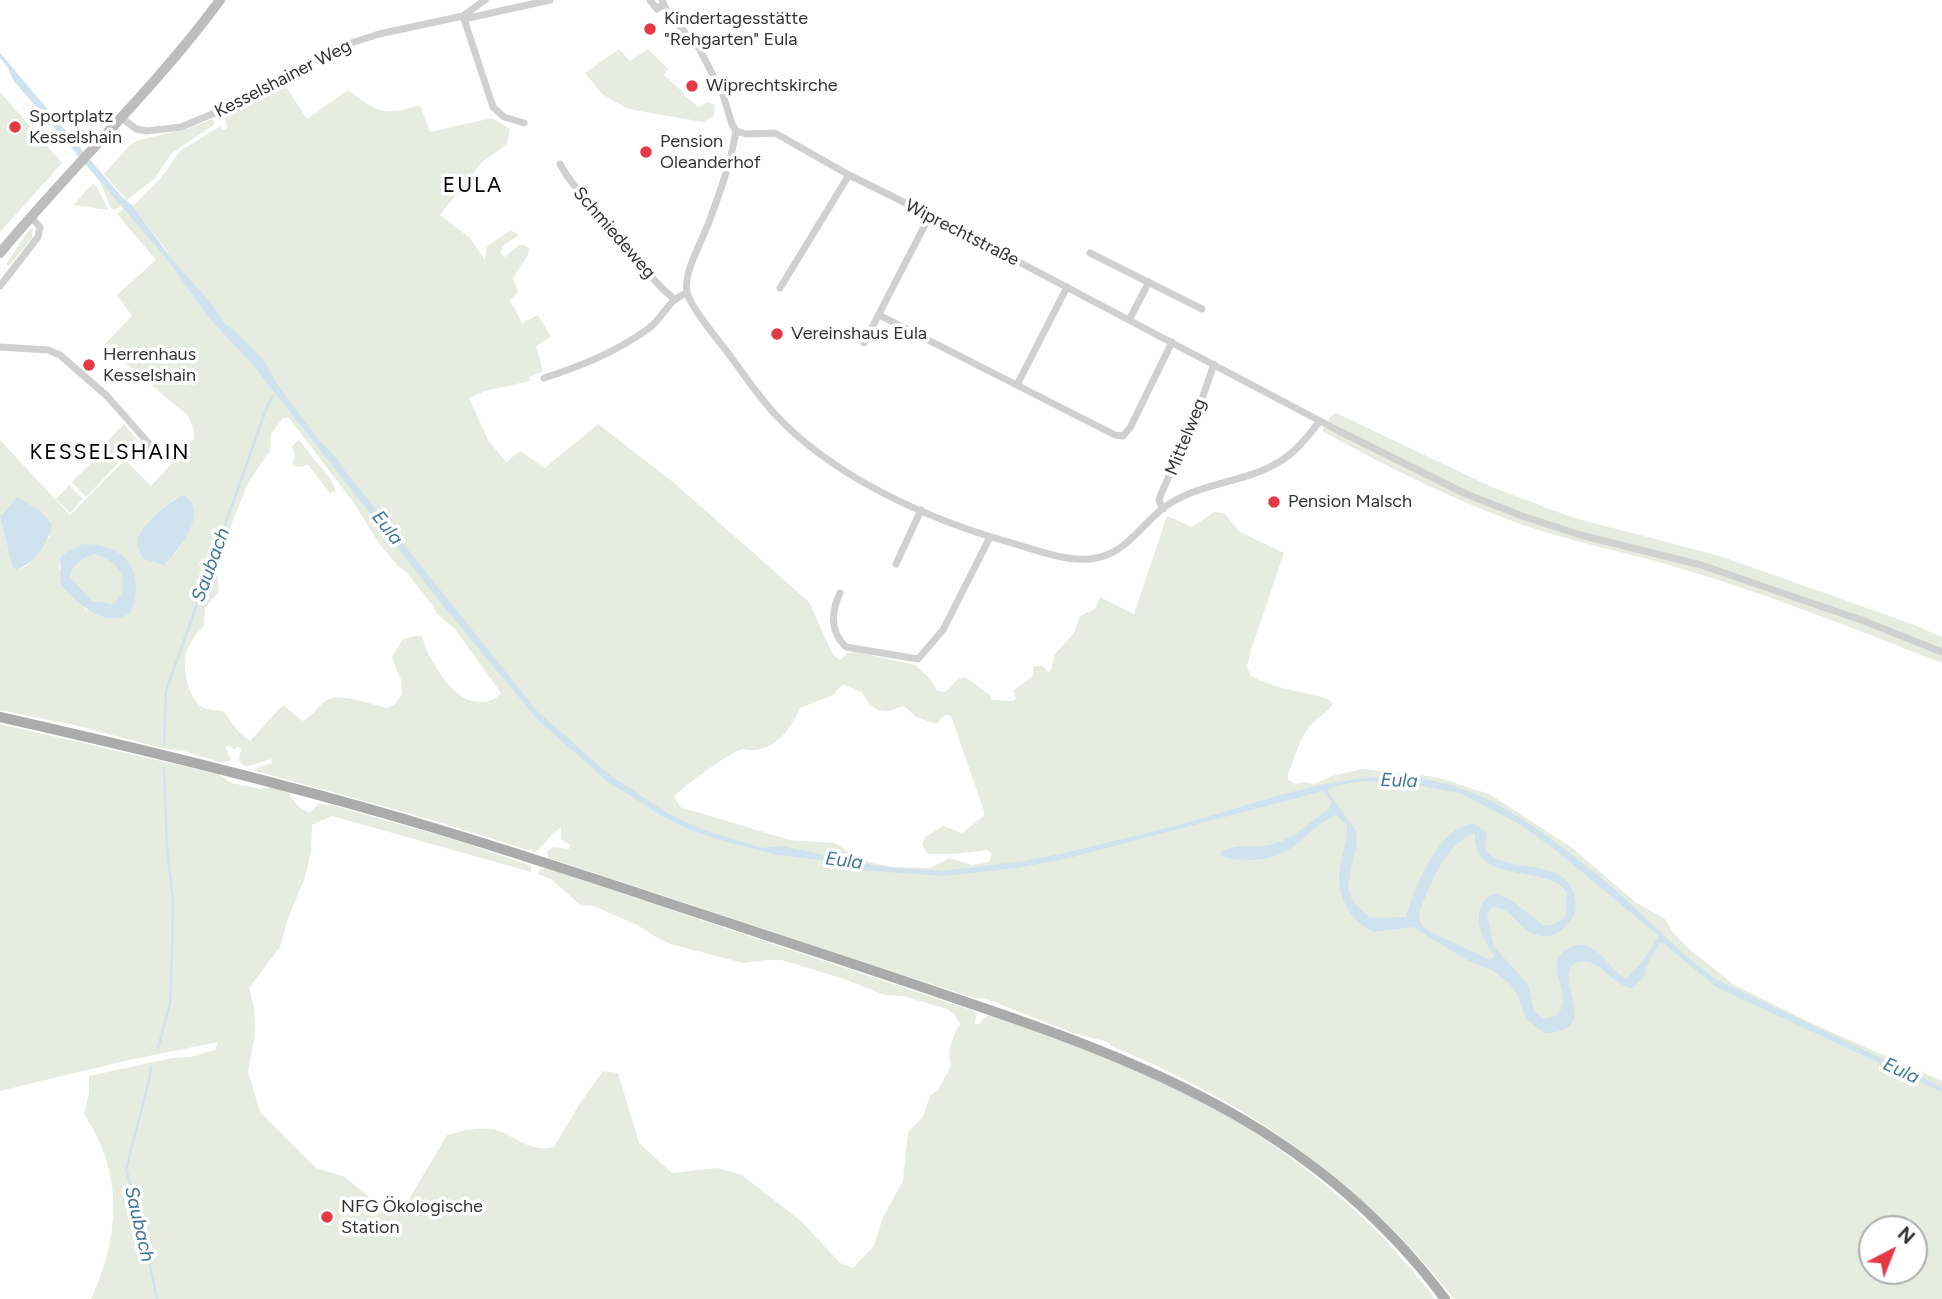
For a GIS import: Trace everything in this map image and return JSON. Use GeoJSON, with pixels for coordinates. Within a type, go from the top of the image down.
{"type":"FeatureCollection","features":[{"type":"Feature","properties":{"kind":"main road"},"geometry":{"type":"LineString","coordinates":[[0,253],[173,60],[219,0]]}},
{"type":"Feature","properties":{"kind":"main road"},"geometry":{"type":"LineString","coordinates":[[0,717],[172,755],[425,825],[988,1009],[1111,1053],[1212,1100],[1293,1152],[1345,1193],[1382,1227],[1445,1299]]}},
{"type":"Feature","properties":{"kind":"street","name":"Kesselshainer Weg"},"geometry":{"type":"LineString","coordinates":[[121,117],[136,129],[147,131],[181,127],[241,102],[309,62],[351,43],[464,17],[485,0]]}},
{"type":"Feature","properties":{"kind":"street"},"geometry":{"type":"LineString","coordinates":[[524,123],[504,117],[493,107],[464,17],[550,0]]}},
{"type":"Feature","properties":{"kind":"street"},"geometry":{"type":"LineString","coordinates":[[650,0],[657,9],[663,2],[668,14],[699,48],[723,95],[736,131],[724,180],[688,274],[687,293],[706,324],[773,412],[800,438],[833,463],[879,490],[921,510],[990,537],[1076,559],[1091,559],[1115,551],[1163,509],[1183,496],[1281,461],[1299,446],[1320,421]]}},
{"type":"Feature","properties":{"kind":"street","name":"Wiprechtstraße"},"geometry":{"type":"LineString","coordinates":[[736,131],[746,134],[775,133],[849,175],[1320,421],[1466,494],[1584,536],[1701,565],[1864,621],[1942,652]]}},
{"type":"Feature","properties":{"kind":"street","name":"Schmiedeweg"},"geometry":{"type":"LineString","coordinates":[[560,164],[569,181],[655,281],[673,298]]}},
{"type":"Feature","properties":{"kind":"street"},"geometry":{"type":"LineString","coordinates":[[779,288],[849,175]]}},
{"type":"Feature","properties":{"kind":"street"},"geometry":{"type":"LineString","coordinates":[[864,343],[930,215]]}},
{"type":"Feature","properties":{"kind":"street"},"geometry":{"type":"LineString","coordinates":[[0,286],[38,237],[40,227],[31,217]]}},
{"type":"Feature","properties":{"kind":"street"},"geometry":{"type":"LineString","coordinates":[[1090,253],[1202,309]]}},
{"type":"Feature","properties":{"kind":"street"},"geometry":{"type":"LineString","coordinates":[[1129,320],[1149,282]]}},
{"type":"Feature","properties":{"kind":"street"},"geometry":{"type":"LineString","coordinates":[[1017,385],[1067,287]]}},
{"type":"Feature","properties":{"kind":"street"},"geometry":{"type":"LineString","coordinates":[[544,378],[587,364],[627,343],[661,318],[673,298],[687,293]]}},
{"type":"Feature","properties":{"kind":"street"},"geometry":{"type":"LineString","coordinates":[[879,315],[1106,432],[1123,436],[1130,428],[1172,342]]}},
{"type":"Feature","properties":{"kind":"street"},"geometry":{"type":"LineString","coordinates":[[0,347],[48,350],[60,355],[107,396],[151,446]]}},
{"type":"Feature","properties":{"kind":"street","name":"Mittelweg"},"geometry":{"type":"LineString","coordinates":[[1163,509],[1159,500],[1161,494],[1196,416],[1214,364]]}},
{"type":"Feature","properties":{"kind":"street"},"geometry":{"type":"LineString","coordinates":[[896,564],[921,510]]}},
{"type":"Feature","properties":{"kind":"street"},"geometry":{"type":"LineString","coordinates":[[840,593],[834,608],[833,624],[837,636],[846,647],[918,660],[943,629],[990,537]]}},
{"type":"Feature","properties":{"kind":"shaded area"},"geometry":{"type":"Polygon","coordinates":[[[619,49],[630,61],[648,49],[668,69],[664,75],[684,93],[683,95],[699,107],[708,102],[715,105],[714,116],[703,122],[628,109],[602,94],[585,73],[619,49]]]}},
{"type":"Feature","properties":{"kind":"shaded area"},"geometry":{"type":"Polygon","coordinates":[[[283,82],[307,119],[348,90],[381,110],[397,111],[420,105],[430,132],[492,118],[510,129],[507,144],[482,162],[440,215],[470,238],[485,260],[487,246],[511,230],[518,235],[505,244],[501,254],[505,257],[519,245],[526,245],[529,249],[513,278],[518,292],[510,300],[522,323],[538,315],[551,337],[536,346],[543,371],[529,377],[530,381],[485,391],[469,398],[488,440],[506,462],[520,451],[545,468],[598,424],[673,482],[809,602],[833,655],[840,660],[848,653],[857,652],[915,665],[931,680],[937,691],[945,692],[958,679],[965,677],[991,696],[992,700],[1013,701],[1017,698],[1014,696],[1014,690],[1032,677],[1034,666],[1043,666],[1048,672],[1051,670],[1055,654],[1074,633],[1080,616],[1095,609],[1100,597],[1134,614],[1167,516],[1192,527],[1214,512],[1224,513],[1240,532],[1284,553],[1247,667],[1251,676],[1259,680],[1326,698],[1333,703],[1305,732],[1288,780],[1296,784],[1314,784],[1335,775],[1363,769],[1436,777],[1489,794],[1571,847],[1635,902],[1665,919],[1688,948],[1733,984],[1809,1022],[1942,1081],[1942,1299],[1454,1299],[1382,1219],[1342,1183],[1299,1150],[1255,1119],[1209,1092],[1111,1046],[1108,1042],[1073,1033],[984,998],[977,999],[549,858],[547,852],[553,847],[569,849],[570,845],[561,839],[561,828],[535,852],[422,817],[256,771],[257,768],[272,763],[271,759],[246,767],[239,761],[241,748],[237,746],[235,750],[229,745],[225,747],[231,760],[223,763],[184,751],[0,710],[0,518],[12,566],[16,570],[27,566],[50,536],[17,497],[0,517],[0,440],[70,515],[125,460],[151,486],[194,439],[194,430],[188,416],[104,345],[132,316],[117,295],[156,260],[117,214],[124,208],[167,258],[168,252],[133,206],[160,179],[180,151],[217,128],[227,128],[225,117],[229,112],[283,82]],[[283,418],[271,434],[270,451],[249,481],[216,562],[219,591],[205,608],[204,625],[186,654],[187,682],[197,703],[205,708],[224,712],[237,730],[250,741],[284,706],[303,721],[330,698],[346,698],[387,708],[395,704],[402,694],[401,680],[392,657],[403,639],[421,635],[436,668],[456,692],[472,701],[481,702],[490,701],[499,695],[501,693],[455,629],[436,613],[407,573],[378,542],[354,503],[289,418],[283,418]],[[176,498],[145,525],[175,554],[191,526],[193,513],[193,506],[176,498]],[[65,553],[60,559],[59,569],[86,610],[131,613],[120,554],[65,553]],[[845,685],[833,695],[800,708],[793,723],[777,741],[754,750],[736,751],[707,770],[674,796],[680,807],[790,840],[835,843],[860,860],[892,867],[930,868],[950,858],[972,865],[989,862],[992,854],[987,850],[928,854],[922,845],[925,837],[944,826],[962,833],[984,816],[951,716],[945,715],[936,724],[916,717],[904,706],[888,711],[878,710],[870,705],[861,692],[845,685]]]}},
{"type":"Feature","properties":{"kind":"shaded area","name":"Sportplatz Kesselshain"},"geometry":{"type":"Polygon","coordinates":[[[0,92],[62,163],[0,232],[0,92]]]}},
{"type":"Feature","properties":{"kind":"shaded area"},"geometry":{"type":"Polygon","coordinates":[[[213,119],[215,124],[172,153],[154,179],[127,200],[104,174],[130,145],[139,140],[190,128],[213,119]]]}},
{"type":"Feature","properties":{"kind":"shaded area"},"geometry":{"type":"Polygon","coordinates":[[[99,179],[122,205],[115,210],[111,208],[99,179]]]}},
{"type":"Feature","properties":{"kind":"shaded area"},"geometry":{"type":"Polygon","coordinates":[[[94,184],[97,187],[108,210],[74,205],[94,184]]]}},
{"type":"Feature","properties":{"kind":"shaded area"},"geometry":{"type":"Polygon","coordinates":[[[33,229],[32,238],[9,266],[6,264],[29,230],[33,229]]]}},
{"type":"Feature","properties":{"kind":"shaded area"},"geometry":{"type":"Polygon","coordinates":[[[1336,413],[1494,488],[1571,517],[1720,556],[1912,624],[1942,637],[1942,663],[1733,585],[1523,525],[1480,509],[1322,431],[1330,417],[1336,413]]]}},
{"type":"Feature","properties":{"kind":"shaded area"},"geometry":{"type":"Polygon","coordinates":[[[124,424],[139,442],[86,497],[72,482],[103,451],[101,448],[124,424]]]}},
{"type":"Feature","properties":{"kind":"shaded area"},"geometry":{"type":"Polygon","coordinates":[[[299,440],[331,480],[336,491],[330,493],[308,465],[298,467],[292,464],[295,455],[292,446],[299,440]]]}},
{"type":"Feature","properties":{"kind":"shaded area"},"geometry":{"type":"Polygon","coordinates":[[[69,485],[83,499],[70,513],[56,499],[69,485]]]}},
{"type":"Feature","properties":{"kind":"shaded area"},"geometry":{"type":"Polygon","coordinates":[[[94,553],[110,561],[121,573],[123,588],[114,604],[92,602],[70,577],[82,560],[94,553]]]}},
{"type":"Feature","properties":{"kind":"shaded area"},"geometry":{"type":"Polygon","coordinates":[[[0,724],[218,774],[232,783],[261,789],[272,787],[287,792],[299,807],[309,813],[318,804],[331,805],[459,841],[531,866],[531,872],[332,816],[312,825],[311,852],[304,880],[288,918],[280,947],[249,988],[254,1007],[255,1034],[248,1072],[260,1112],[316,1168],[345,1177],[381,1207],[396,1209],[408,1201],[447,1135],[475,1129],[491,1129],[528,1145],[554,1147],[603,1071],[618,1073],[639,1143],[672,1173],[718,1168],[742,1175],[801,1221],[840,1263],[853,1268],[874,1246],[883,1217],[903,1181],[908,1132],[923,1117],[930,1096],[939,1089],[951,1065],[950,1049],[960,1024],[954,1014],[947,1009],[903,996],[884,995],[844,979],[782,960],[744,963],[674,945],[594,906],[579,904],[551,879],[538,874],[539,870],[545,868],[974,1011],[975,1024],[980,1024],[987,1016],[1005,1020],[1120,1063],[1177,1089],[1263,1138],[1326,1185],[1384,1239],[1435,1299],[91,1299],[108,1252],[113,1205],[106,1159],[84,1114],[89,1093],[89,1076],[172,1058],[191,1057],[215,1050],[218,1042],[0,1091],[0,724]]]}},
{"type":"Feature","properties":{"kind":"water","name":"Eula"},"geometry":{"type":"Polygon","coordinates":[[[0,53],[121,196],[133,206],[226,325],[263,359],[279,387],[320,441],[338,460],[537,711],[611,776],[669,814],[701,829],[762,848],[782,846],[876,866],[942,871],[1060,854],[1322,785],[1384,777],[1416,778],[1447,784],[1502,807],[1553,840],[1601,878],[1715,979],[1942,1087],[1942,1092],[1716,987],[1663,943],[1659,943],[1646,967],[1645,975],[1633,988],[1618,982],[1590,962],[1572,965],[1569,984],[1574,1016],[1571,1025],[1561,1031],[1544,1033],[1526,1019],[1516,992],[1510,984],[1492,970],[1467,960],[1413,927],[1373,932],[1359,923],[1345,903],[1340,887],[1340,866],[1347,825],[1335,815],[1281,854],[1254,860],[1221,856],[1221,852],[1227,849],[1269,845],[1293,835],[1330,808],[1331,801],[1323,791],[1065,859],[944,876],[859,870],[840,863],[774,854],[690,830],[662,816],[607,781],[538,720],[445,608],[253,365],[210,319],[167,259],[13,80],[0,58],[0,53]],[[1362,781],[1327,790],[1356,831],[1357,849],[1348,887],[1353,902],[1370,918],[1406,917],[1422,876],[1439,847],[1461,827],[1473,824],[1487,833],[1485,849],[1495,857],[1549,871],[1570,884],[1575,898],[1575,911],[1569,922],[1554,935],[1530,932],[1500,908],[1492,907],[1487,914],[1494,947],[1528,984],[1534,1010],[1543,1019],[1556,1016],[1561,1008],[1563,995],[1557,966],[1562,954],[1569,948],[1579,945],[1590,947],[1626,979],[1642,962],[1659,936],[1558,852],[1521,825],[1460,793],[1405,783],[1362,781]],[[1475,833],[1458,844],[1444,859],[1426,895],[1419,918],[1422,925],[1431,932],[1490,960],[1494,958],[1494,954],[1484,939],[1479,920],[1482,903],[1488,897],[1497,893],[1511,900],[1543,925],[1553,925],[1566,914],[1567,892],[1556,883],[1511,872],[1485,861],[1477,850],[1475,833]]]}},
{"type":"Feature","properties":{"kind":"water"},"geometry":{"type":"Polygon","coordinates":[[[183,495],[191,502],[194,511],[190,530],[184,540],[164,565],[144,559],[138,543],[140,533],[158,513],[183,495]]]}},
{"type":"Feature","properties":{"kind":"water"},"geometry":{"type":"Polygon","coordinates":[[[17,497],[40,511],[52,524],[40,552],[29,563],[16,570],[12,566],[0,517],[17,497]]]}},
{"type":"Feature","properties":{"kind":"water"},"geometry":{"type":"Polygon","coordinates":[[[83,544],[98,545],[121,555],[134,573],[136,585],[131,613],[111,618],[101,616],[76,600],[61,585],[60,558],[83,544]],[[94,554],[82,560],[73,569],[70,577],[92,601],[114,604],[120,596],[123,581],[117,567],[94,554]]]}},
{"type":"Feature","properties":{"kind":"waterway","name":"Saubach"},"geometry":{"type":"LineString","coordinates":[[164,745],[166,691],[268,404],[277,391]]}},
{"type":"Feature","properties":{"kind":"waterway","name":"Saubach"},"geometry":{"type":"LineString","coordinates":[[158,1048],[170,1004],[172,954],[173,899],[167,848],[164,768]]}},
{"type":"Feature","properties":{"kind":"waterway","name":"Saubach"},"geometry":{"type":"LineString","coordinates":[[151,1066],[126,1169],[142,1227],[157,1299]]}},
{"type":"Feature","properties":{"kind":"place","name":"Kindertagesstätte \"Rehgarten\" Eula"},"geometry":{"type":"Point","coordinates":[650,29]}},
{"type":"Feature","properties":{"kind":"place","name":"Wiprechtskirche"},"geometry":{"type":"Point","coordinates":[692,86]}},
{"type":"Feature","properties":{"kind":"place","name":"Sportplatz Kesselshain"},"geometry":{"type":"Point","coordinates":[15,127]}},
{"type":"Feature","properties":{"kind":"place","name":"Pension Oleanderhof"},"geometry":{"type":"Point","coordinates":[646,152]}},
{"type":"Feature","properties":{"kind":"place","name":"Vereinshaus Eula"},"geometry":{"type":"Point","coordinates":[777,334]}},
{"type":"Feature","properties":{"kind":"place","name":"Herrenhaus Kesselshain"},"geometry":{"type":"Point","coordinates":[89,365]}},
{"type":"Feature","properties":{"kind":"place","name":"Pension Malsch"},"geometry":{"type":"Point","coordinates":[1274,502]}},
{"type":"Feature","properties":{"kind":"place","name":"NFG Ökologische Station"},"geometry":{"type":"Point","coordinates":[327,1217]}},
{"type":"Feature","properties":{"kind":"district","name":"EULA"},"geometry":{"type":"Point","coordinates":[473,186]}},
{"type":"Feature","properties":{"kind":"district","name":"KESSELSHAIN"},"geometry":{"type":"Point","coordinates":[110,453]}}]}
